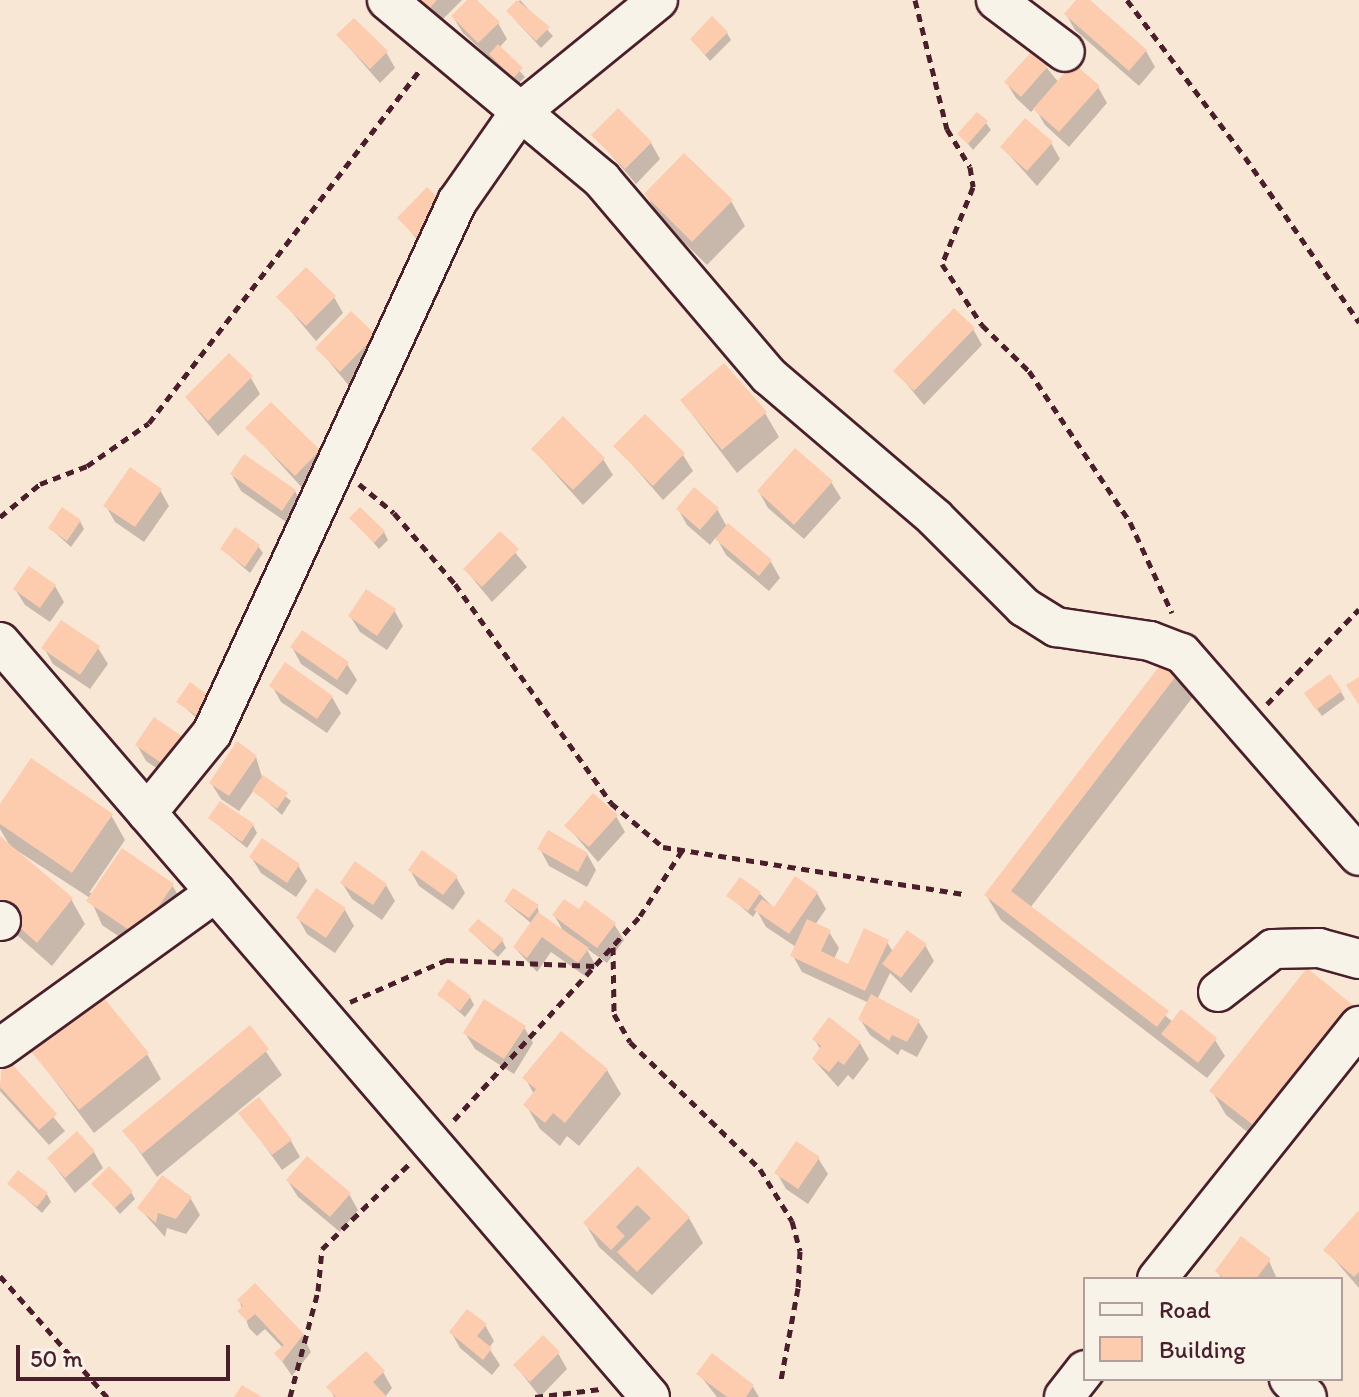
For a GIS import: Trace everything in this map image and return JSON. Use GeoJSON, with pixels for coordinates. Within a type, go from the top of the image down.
{"type":"FeatureCollection","features":[{"type":"Feature","properties":{"kind":"street"},"geometry":{"type":"LineString","coordinates":[[387,0],[624,202],[769,376],[923,507],[1024,607],[1056,627],[1150,641],[1182,653],[1359,856]]}},
{"type":"Feature","properties":{"kind":"street"},"geometry":{"type":"LineString","coordinates":[[147,813],[212,733],[334,462],[457,202],[519,113],[658,0]]}},
{"type":"Feature","properties":{"kind":"street"},"geometry":{"type":"LineString","coordinates":[[996,0],[1065,52]]}},
{"type":"Feature","properties":{"kind":"street"},"geometry":{"type":"LineString","coordinates":[[0,642],[322,1012],[429,1144],[645,1391]]}},
{"type":"Feature","properties":{"kind":"street"},"geometry":{"type":"LineString","coordinates":[[0,1048],[216,892]]}},
{"type":"Feature","properties":{"kind":"street"},"geometry":{"type":"LineString","coordinates":[[1218,992],[1273,949],[1319,948],[1359,959]]}},
{"type":"Feature","properties":{"kind":"street"},"geometry":{"type":"LineString","coordinates":[[1173,1273],[1225,1193],[1359,1026]]}},
{"type":"Feature","properties":{"kind":"street"},"geometry":{"type":"LineString","coordinates":[[1064,1397],[1083,1373]]}},
{"type":"Feature","properties":{"kind":"street"},"geometry":{"type":"LineString","coordinates":[[1291,1381],[1307,1397]]}},
{"type":"Feature","properties":{"kind":"path"},"geometry":{"type":"LineString","coordinates":[[915,0],[947,129],[970,167],[973,187],[942,264],[982,325],[1029,371],[1130,522],[1171,612],[1182,653]]}},
{"type":"Feature","properties":{"kind":"path"},"geometry":{"type":"LineString","coordinates":[[1127,0],[1245,157],[1359,322]]}},
{"type":"Feature","properties":{"kind":"path"},"geometry":{"type":"LineString","coordinates":[[0,517],[40,484],[87,466],[149,423],[439,45]]}},
{"type":"Feature","properties":{"kind":"path"},"geometry":{"type":"LineString","coordinates":[[334,462],[394,513],[455,584],[611,803],[663,847],[963,894]]}},
{"type":"Feature","properties":{"kind":"path"},"geometry":{"type":"LineString","coordinates":[[1247,724],[1359,609]]}},
{"type":"Feature","properties":{"kind":"path"},"geometry":{"type":"LineString","coordinates":[[290,1397],[318,1291],[322,1249],[429,1144],[596,966],[640,916],[683,849]]}},
{"type":"Feature","properties":{"kind":"path"},"geometry":{"type":"LineString","coordinates":[[613,946],[614,1014],[630,1042],[760,1169],[792,1221],[800,1251],[798,1288],[781,1380]]}},
{"type":"Feature","properties":{"kind":"path"},"geometry":{"type":"LineString","coordinates":[[322,1012],[446,960],[596,966]]}},
{"type":"Feature","properties":{"kind":"path"},"geometry":{"type":"LineString","coordinates":[[0,1276],[107,1397]]}},
{"type":"Feature","properties":{"kind":"path"},"geometry":{"type":"LineString","coordinates":[[535,1397],[645,1391]]}},
{"type":"Feature","properties":{"kind":"building"},"geometry":{"type":"Polygon","coordinates":[[[420,0],[437,0],[429,9],[420,0]]]}},
{"type":"Feature","properties":{"kind":"building"},"geometry":{"type":"Polygon","coordinates":[[[467,0],[477,0],[500,22],[478,43],[451,16],[467,0]]]}},
{"type":"Feature","properties":{"kind":"building"},"geometry":{"type":"Polygon","coordinates":[[[517,0],[550,27],[536,41],[506,11],[517,0]]]}},
{"type":"Feature","properties":{"kind":"building"},"geometry":{"type":"Polygon","coordinates":[[[1076,0],[1090,0],[1147,50],[1129,71],[1064,14],[1076,0]]]}},
{"type":"Feature","properties":{"kind":"building"},"geometry":{"type":"Polygon","coordinates":[[[712,16],[728,32],[705,55],[690,39],[712,16]]]}},
{"type":"Feature","properties":{"kind":"building"},"geometry":{"type":"Polygon","coordinates":[[[354,18],[388,51],[370,69],[336,35],[354,18]]]}},
{"type":"Feature","properties":{"kind":"building"},"geometry":{"type":"Polygon","coordinates":[[[498,44],[523,68],[513,78],[489,54],[498,44]]]}},
{"type":"Feature","properties":{"kind":"building"},"geometry":{"type":"Polygon","coordinates":[[[1034,49],[1050,64],[1021,97],[1004,82],[1034,49]]]}},
{"type":"Feature","properties":{"kind":"building"},"geometry":{"type":"Polygon","coordinates":[[[1073,63],[1100,86],[1059,132],[1033,109],[1073,63]]]}},
{"type":"Feature","properties":{"kind":"building"},"geometry":{"type":"Polygon","coordinates":[[[618,108],[652,142],[625,169],[591,135],[618,108]]]}},
{"type":"Feature","properties":{"kind":"building"},"geometry":{"type":"Polygon","coordinates":[[[977,112],[988,121],[968,144],[957,134],[977,112]]]}},
{"type":"Feature","properties":{"kind":"building"},"geometry":{"type":"Polygon","coordinates":[[[1025,118],[1053,142],[1027,171],[1000,147],[1025,118]]]}},
{"type":"Feature","properties":{"kind":"building"},"geometry":{"type":"Polygon","coordinates":[[[684,153],[733,200],[692,242],[644,194],[684,153]]]}},
{"type":"Feature","properties":{"kind":"building"},"geometry":{"type":"Polygon","coordinates":[[[427,187],[446,206],[416,237],[397,218],[427,187]]]}},
{"type":"Feature","properties":{"kind":"building"},"geometry":{"type":"Polygon","coordinates":[[[306,267],[336,296],[306,326],[276,297],[306,267]]]}},
{"type":"Feature","properties":{"kind":"building"},"geometry":{"type":"Polygon","coordinates":[[[954,308],[975,328],[914,391],[893,371],[954,308]]]}},
{"type":"Feature","properties":{"kind":"building"},"geometry":{"type":"Polygon","coordinates":[[[351,311],[376,335],[340,372],[315,348],[351,311]]]}},
{"type":"Feature","properties":{"kind":"building"},"geometry":{"type":"Polygon","coordinates":[[[229,353],[253,376],[208,421],[185,397],[229,353]]]}},
{"type":"Feature","properties":{"kind":"building"},"geometry":{"type":"Polygon","coordinates":[[[724,363],[767,412],[722,450],[680,400],[724,363]]]}},
{"type":"Feature","properties":{"kind":"building"},"geometry":{"type":"Polygon","coordinates":[[[271,402],[320,450],[295,476],[245,428],[271,402]]]}},
{"type":"Feature","properties":{"kind":"building"},"geometry":{"type":"Polygon","coordinates":[[[645,414],[685,453],[653,486],[613,446],[645,414]]]}},
{"type":"Feature","properties":{"kind":"building"},"geometry":{"type":"Polygon","coordinates":[[[563,416],[605,458],[573,490],[531,449],[563,416]]]}},
{"type":"Feature","properties":{"kind":"building"},"geometry":{"type":"Polygon","coordinates":[[[795,448],[833,481],[794,525],[757,491],[795,448]]]}},
{"type":"Feature","properties":{"kind":"building"},"geometry":{"type":"Polygon","coordinates":[[[244,454],[296,490],[282,511],[230,474],[244,454]]]}},
{"type":"Feature","properties":{"kind":"building"},"geometry":{"type":"Polygon","coordinates":[[[130,467],[162,489],[135,527],[103,506],[130,467]]]}},
{"type":"Feature","properties":{"kind":"building"},"geometry":{"type":"Polygon","coordinates":[[[694,487],[719,508],[700,530],[676,509],[694,487]]]}},
{"type":"Feature","properties":{"kind":"building"},"geometry":{"type":"Polygon","coordinates":[[[62,507],[81,520],[67,541],[48,528],[62,507]]]}},
{"type":"Feature","properties":{"kind":"building"},"geometry":{"type":"Polygon","coordinates":[[[360,507],[385,531],[374,543],[349,518],[360,507]]]}},
{"type":"Feature","properties":{"kind":"building"},"geometry":{"type":"Polygon","coordinates":[[[728,523],[772,560],[759,576],[715,539],[728,523]]]}},
{"type":"Feature","properties":{"kind":"building"},"geometry":{"type":"Polygon","coordinates":[[[235,527],[260,545],[245,567],[220,549],[235,527]]]}},
{"type":"Feature","properties":{"kind":"building"},"geometry":{"type":"Polygon","coordinates":[[[500,531],[519,549],[482,587],[463,569],[500,531]]]}},
{"type":"Feature","properties":{"kind":"building"},"geometry":{"type":"Polygon","coordinates":[[[29,566],[56,585],[40,608],[13,589],[29,566]]]}},
{"type":"Feature","properties":{"kind":"building"},"geometry":{"type":"Polygon","coordinates":[[[366,589],[396,609],[377,636],[348,616],[366,589]]]}},
{"type":"Feature","properties":{"kind":"building"},"geometry":{"type":"Polygon","coordinates":[[[61,620],[100,646],[80,675],[41,648],[61,620]]]}},
{"type":"Feature","properties":{"kind":"building"},"geometry":{"type":"Polygon","coordinates":[[[302,630],[349,662],[337,680],[290,647],[302,630]]]}},
{"type":"Feature","properties":{"kind":"building"},"geometry":{"type":"Polygon","coordinates":[[[1168,655],[1183,667],[1011,891],[1169,1011],[1157,1027],[984,895],[1168,655]]]}},
{"type":"Feature","properties":{"kind":"building"},"geometry":{"type":"Polygon","coordinates":[[[285,662],[333,696],[317,719],[269,686],[285,662]]]}},
{"type":"Feature","properties":{"kind":"building"},"geometry":{"type":"Polygon","coordinates":[[[1330,674],[1342,691],[1316,710],[1304,693],[1330,674]]]}},
{"type":"Feature","properties":{"kind":"building"},"geometry":{"type":"Polygon","coordinates":[[[1359,677],[1359,705],[1346,685],[1359,677]]]}},
{"type":"Feature","properties":{"kind":"building"},"geometry":{"type":"Polygon","coordinates":[[[190,682],[209,696],[196,715],[176,702],[190,682]]]}},
{"type":"Feature","properties":{"kind":"building"},"geometry":{"type":"Polygon","coordinates":[[[154,717],[196,746],[176,773],[135,745],[154,717]]]}},
{"type":"Feature","properties":{"kind":"building"},"geometry":{"type":"Polygon","coordinates":[[[237,741],[257,756],[229,796],[209,783],[237,741]]]}},
{"type":"Feature","properties":{"kind":"building"},"geometry":{"type":"Polygon","coordinates":[[[31,758],[113,814],[72,873],[0,824],[0,804],[31,758]]]}},
{"type":"Feature","properties":{"kind":"building"},"geometry":{"type":"Polygon","coordinates":[[[263,775],[288,793],[277,809],[252,791],[263,775]]]}},
{"type":"Feature","properties":{"kind":"building"},"geometry":{"type":"Polygon","coordinates":[[[593,793],[618,815],[589,847],[564,826],[593,793]]]}},
{"type":"Feature","properties":{"kind":"building"},"geometry":{"type":"Polygon","coordinates":[[[220,801],[254,824],[242,842],[208,818],[220,801]]]}},
{"type":"Feature","properties":{"kind":"building"},"geometry":{"type":"Polygon","coordinates":[[[548,830],[588,853],[578,872],[537,849],[548,830]]]}},
{"type":"Feature","properties":{"kind":"building"},"geometry":{"type":"Polygon","coordinates":[[[0,836],[73,898],[37,943],[0,910],[0,836]]]}},
{"type":"Feature","properties":{"kind":"building"},"geometry":{"type":"Polygon","coordinates":[[[262,838],[300,864],[287,883],[249,857],[262,838]]]}},
{"type":"Feature","properties":{"kind":"building"},"geometry":{"type":"Polygon","coordinates":[[[122,848],[174,884],[138,936],[86,901],[122,848]]]}},
{"type":"Feature","properties":{"kind":"building"},"geometry":{"type":"Polygon","coordinates":[[[422,850],[458,876],[443,895],[408,870],[422,850]]]}},
{"type":"Feature","properties":{"kind":"building"},"geometry":{"type":"Polygon","coordinates":[[[355,861],[387,884],[373,905],[340,883],[355,861]]]}},
{"type":"Feature","properties":{"kind":"building"},"geometry":{"type":"Polygon","coordinates":[[[795,876],[818,892],[789,934],[754,910],[762,899],[774,907],[795,876]]]}},
{"type":"Feature","properties":{"kind":"building"},"geometry":{"type":"Polygon","coordinates":[[[740,877],[761,892],[748,911],[726,896],[740,877]]]}},
{"type":"Feature","properties":{"kind":"building"},"geometry":{"type":"Polygon","coordinates":[[[316,888],[346,908],[326,938],[296,918],[316,888]]]}},
{"type":"Feature","properties":{"kind":"building"},"geometry":{"type":"Polygon","coordinates":[[[513,888],[539,905],[529,918],[504,901],[513,888]]]}},
{"type":"Feature","properties":{"kind":"building"},"geometry":{"type":"Polygon","coordinates":[[[564,899],[579,909],[585,900],[616,923],[597,948],[552,915],[564,899]]]}},
{"type":"Feature","properties":{"kind":"building"},"geometry":{"type":"Polygon","coordinates":[[[538,912],[589,948],[578,963],[542,937],[527,958],[513,947],[538,912]]]}},
{"type":"Feature","properties":{"kind":"building"},"geometry":{"type":"Polygon","coordinates":[[[478,919],[504,939],[493,951],[468,930],[478,919]]]}},
{"type":"Feature","properties":{"kind":"building"},"geometry":{"type":"Polygon","coordinates":[[[807,919],[831,930],[821,951],[848,964],[864,928],[889,940],[865,991],[790,956],[807,919]]]}},
{"type":"Feature","properties":{"kind":"building"},"geometry":{"type":"Polygon","coordinates":[[[907,930],[927,944],[901,978],[882,964],[907,930]]]}},
{"type":"Feature","properties":{"kind":"building"},"geometry":{"type":"Polygon","coordinates":[[[1307,968],[1359,1010],[1261,1131],[1209,1091],[1307,968]]]}},
{"type":"Feature","properties":{"kind":"building"},"geometry":{"type":"Polygon","coordinates":[[[448,979],[471,996],[460,1011],[437,995],[448,979]]]}},
{"type":"Feature","properties":{"kind":"building"},"geometry":{"type":"Polygon","coordinates":[[[99,992],[149,1053],[79,1110],[29,1049],[99,992]]]}},
{"type":"Feature","properties":{"kind":"building"},"geometry":{"type":"Polygon","coordinates":[[[871,994],[920,1020],[907,1042],[892,1035],[889,1041],[858,1019],[871,994]]]}},
{"type":"Feature","properties":{"kind":"building"},"geometry":{"type":"Polygon","coordinates":[[[484,999],[526,1026],[504,1059],[463,1033],[484,999]]]}},
{"type":"Feature","properties":{"kind":"building"},"geometry":{"type":"Polygon","coordinates":[[[1181,1009],[1217,1038],[1198,1063],[1161,1034],[1181,1009]]]}},
{"type":"Feature","properties":{"kind":"building"},"geometry":{"type":"Polygon","coordinates":[[[829,1017],[861,1042],[844,1065],[838,1061],[829,1072],[812,1059],[821,1046],[812,1039],[829,1017]]]}},
{"type":"Feature","properties":{"kind":"building"},"geometry":{"type":"Polygon","coordinates":[[[250,1025],[269,1049],[142,1154],[122,1131],[250,1025]]]}},
{"type":"Feature","properties":{"kind":"building"},"geometry":{"type":"Polygon","coordinates":[[[561,1031],[608,1069],[565,1123],[553,1113],[545,1123],[523,1105],[536,1089],[522,1078],[561,1031]]]}},
{"type":"Feature","properties":{"kind":"building"},"geometry":{"type":"Polygon","coordinates":[[[3,1054],[57,1114],[39,1130],[0,1087],[3,1054]]]}},
{"type":"Feature","properties":{"kind":"building"},"geometry":{"type":"Polygon","coordinates":[[[259,1097],[292,1140],[272,1155],[238,1113],[259,1097]]]}},
{"type":"Feature","properties":{"kind":"building"},"geometry":{"type":"Polygon","coordinates":[[[77,1131],[95,1151],[65,1178],[47,1158],[77,1131]]]}},
{"type":"Feature","properties":{"kind":"building"},"geometry":{"type":"Polygon","coordinates":[[[796,1141],[820,1157],[798,1189],[774,1173],[796,1141]]]}},
{"type":"Feature","properties":{"kind":"building"},"geometry":{"type":"Polygon","coordinates":[[[307,1156],[351,1193],[330,1217],[286,1180],[307,1156]]]}},
{"type":"Feature","properties":{"kind":"building"},"geometry":{"type":"Polygon","coordinates":[[[109,1166],[133,1191],[115,1208],[91,1184],[109,1166]]]}},
{"type":"Feature","properties":{"kind":"building"},"geometry":{"type":"Polygon","coordinates":[[[638,1166],[690,1217],[637,1272],[617,1252],[651,1218],[637,1205],[616,1227],[625,1236],[611,1250],[583,1223],[638,1166]]]}},
{"type":"Feature","properties":{"kind":"building"},"geometry":{"type":"Polygon","coordinates":[[[18,1170],[48,1193],[37,1207],[7,1184],[18,1170]]]}},
{"type":"Feature","properties":{"kind":"building"},"geometry":{"type":"Polygon","coordinates":[[[162,1175],[192,1197],[176,1219],[158,1213],[156,1223],[137,1208],[162,1175]]]}},
{"type":"Feature","properties":{"kind":"building"},"geometry":{"type":"Polygon","coordinates":[[[1359,1210],[1359,1272],[1354,1277],[1323,1250],[1359,1210]]]}},
{"type":"Feature","properties":{"kind":"building"},"geometry":{"type":"Polygon","coordinates":[[[1241,1236],[1271,1259],[1258,1277],[1222,1277],[1215,1271],[1241,1236]]]}},
{"type":"Feature","properties":{"kind":"building"},"geometry":{"type":"Polygon","coordinates":[[[255,1283],[304,1334],[282,1362],[274,1353],[284,1345],[255,1314],[247,1321],[237,1311],[243,1306],[237,1300],[255,1283]]]}},
{"type":"Feature","properties":{"kind":"building"},"geometry":{"type":"Polygon","coordinates":[[[467,1309],[487,1324],[477,1336],[492,1348],[483,1360],[449,1332],[467,1309]]]}},
{"type":"Feature","properties":{"kind":"building"},"geometry":{"type":"Polygon","coordinates":[[[543,1335],[560,1352],[530,1382],[513,1365],[543,1335]]]}},
{"type":"Feature","properties":{"kind":"building"},"geometry":{"type":"Polygon","coordinates":[[[366,1351],[385,1371],[373,1382],[387,1397],[336,1397],[326,1387],[366,1351]]]}},
{"type":"Feature","properties":{"kind":"building"},"geometry":{"type":"Polygon","coordinates":[[[712,1353],[754,1385],[746,1397],[727,1397],[696,1374],[712,1353]]]}},
{"type":"Feature","properties":{"kind":"building"},"geometry":{"type":"Polygon","coordinates":[[[242,1385],[262,1397],[234,1397],[242,1385]]]}}]}
